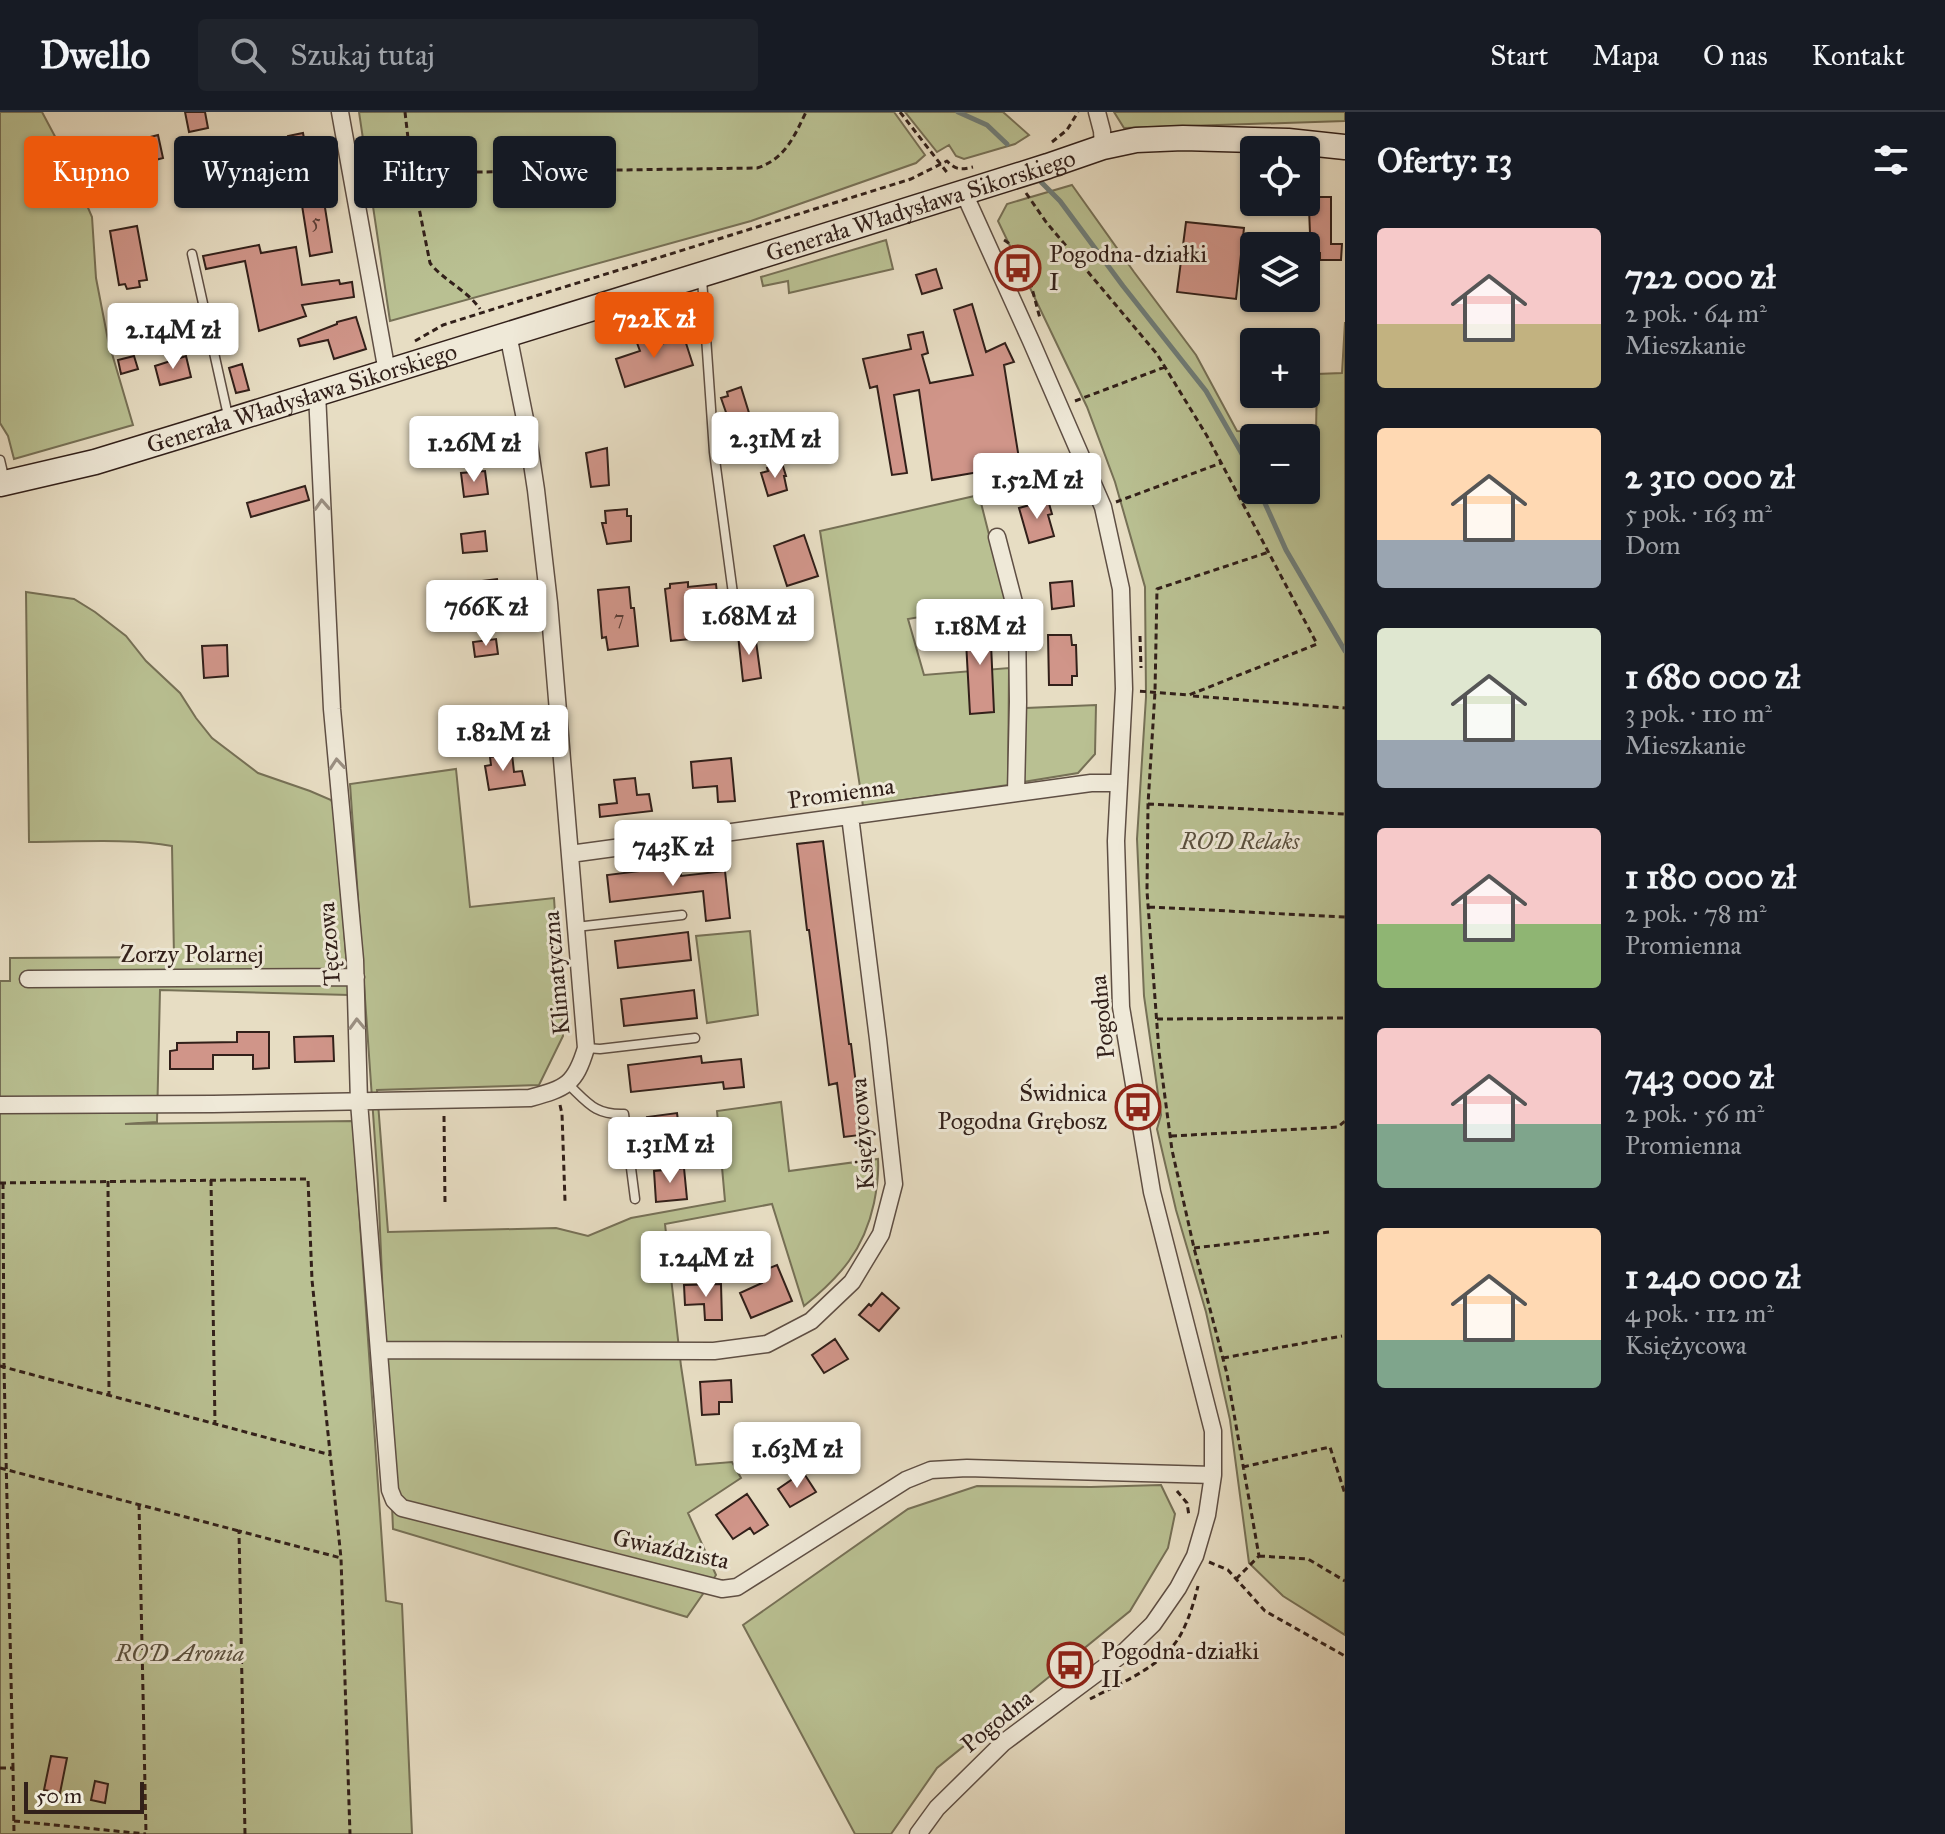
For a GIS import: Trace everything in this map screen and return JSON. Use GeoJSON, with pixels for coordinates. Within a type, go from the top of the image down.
{"type":"FeatureCollection","features":[{"type":"Feature","properties":{"kind":"street"},"geometry":{"type":"LineString","coordinates":[[340,112],[385,364]]}},
{"type":"Feature","properties":{"kind":"street"},"geometry":{"type":"LineString","coordinates":[[1097,112],[1103,147]]}},
{"type":"Feature","properties":{"kind":"street","name":"Generała Władysława Sikorskiego"},"geometry":{"type":"LineString","coordinates":[[2,475],[95,462],[229,421],[317,399],[385,364],[508,334],[1103,147],[1136,140],[1183,138],[1288,141],[1345,147]]}},
{"type":"Feature","properties":{"kind":"street","name":"Pogodna"},"geometry":{"type":"LineString","coordinates":[[918,1834],[937,1808],[1003,1743],[1121,1655],[1153,1624],[1195,1556],[1213,1475],[1213,1431],[1152,1192],[1121,1007],[1116,841],[1124,689],[1121,589],[1103,507],[964,193]]}},
{"type":"Feature","properties":{"kind":"street","name":"Klimatyczna"},"geometry":{"type":"LineString","coordinates":[[508,334],[526,424],[549,603],[586,1048],[580,1068],[562,1087]]}},
{"type":"Feature","properties":{"kind":"street","name":"Tęczowa"},"geometry":{"type":"LineString","coordinates":[[317,399],[332,709],[356,977],[359,1102],[390,1490]]}},
{"type":"Feature","properties":{"kind":"street"},"geometry":{"type":"LineString","coordinates":[[997,537],[1017,614],[1016,793]]}},
{"type":"Feature","properties":{"kind":"street","name":"Promienna"},"geometry":{"type":"LineString","coordinates":[[570,854],[1091,783],[1119,783]]}},
{"type":"Feature","properties":{"kind":"street","name":"Księżycowa"},"geometry":{"type":"LineString","coordinates":[[379,1350],[714,1351],[767,1344],[811,1321],[852,1282],[881,1234],[894,1184],[850,816]]}},
{"type":"Feature","properties":{"kind":"street","name":"Zorzy Polarnej"},"geometry":{"type":"LineString","coordinates":[[28,979],[356,977]]}},
{"type":"Feature","properties":{"kind":"street"},"geometry":{"type":"LineString","coordinates":[[0,1105],[530,1098],[562,1087]]}},
{"type":"Feature","properties":{"kind":"street","name":"Gwiaździsta"},"geometry":{"type":"LineString","coordinates":[[390,1490],[402,1508],[722,1589],[737,1587],[906,1480],[931,1470],[967,1468],[1213,1475]]}},
{"type":"Feature","properties":{"kind":"lane"},"geometry":{"type":"LineString","coordinates":[[192,254],[229,421]]}},
{"type":"Feature","properties":{"kind":"lane"},"geometry":{"type":"LineString","coordinates":[[701,274],[714,452],[736,616]]}},
{"type":"Feature","properties":{"kind":"lane"},"geometry":{"type":"LineString","coordinates":[[576,927],[682,915]]}},
{"type":"Feature","properties":{"kind":"lane"},"geometry":{"type":"LineString","coordinates":[[586,1048],[695,1038]]}},
{"type":"Feature","properties":{"kind":"lane"},"geometry":{"type":"LineString","coordinates":[[562,1087],[592,1108],[608,1114],[624,1114],[635,1199]]}},
{"type":"Feature","properties":{"kind":"path"},"geometry":{"type":"LineString","coordinates":[[405,112],[408,136]]}},
{"type":"Feature","properties":{"kind":"path"},"geometry":{"type":"LineString","coordinates":[[477,172],[757,168],[770,164],[783,153],[806,112]]}},
{"type":"Feature","properties":{"kind":"path"},"geometry":{"type":"LineString","coordinates":[[900,112],[964,193]]}},
{"type":"Feature","properties":{"kind":"path"},"geometry":{"type":"LineString","coordinates":[[1042,147],[1067,130],[1078,112]]}},
{"type":"Feature","properties":{"kind":"path"},"geometry":{"type":"LineString","coordinates":[[385,364],[397,352],[443,325],[911,179],[947,161],[962,170],[977,166]]}},
{"type":"Feature","properties":{"kind":"path"},"geometry":{"type":"LineString","coordinates":[[1015,177],[1046,222],[1157,354],[1221,463],[1317,644],[1189,695]]}},
{"type":"Feature","properties":{"kind":"path"},"geometry":{"type":"LineString","coordinates":[[419,208],[430,263],[437,272],[473,298],[480,309]]}},
{"type":"Feature","properties":{"kind":"path"},"geometry":{"type":"LineString","coordinates":[[1059,407],[1165,367]]}},
{"type":"Feature","properties":{"kind":"path"},"geometry":{"type":"LineString","coordinates":[[1103,507],[1221,463]]}},
{"type":"Feature","properties":{"kind":"path"},"geometry":{"type":"LineString","coordinates":[[1259,1556],[1223,1358],[1194,1248],[1170,1136],[1148,907],[1148,804],[1157,589],[1269,552]]}},
{"type":"Feature","properties":{"kind":"path"},"geometry":{"type":"LineString","coordinates":[[1124,689],[1345,708]]}},
{"type":"Feature","properties":{"kind":"path"},"geometry":{"type":"LineString","coordinates":[[1148,804],[1345,814]]}},
{"type":"Feature","properties":{"kind":"path"},"geometry":{"type":"LineString","coordinates":[[1148,907],[1345,917]]}},
{"type":"Feature","properties":{"kind":"path"},"geometry":{"type":"LineString","coordinates":[[1157,1019],[1345,1018]]}},
{"type":"Feature","properties":{"kind":"path"},"geometry":{"type":"LineString","coordinates":[[562,1087],[565,1201]]}},
{"type":"Feature","properties":{"kind":"path"},"geometry":{"type":"LineString","coordinates":[[444,1100],[445,1203]]}},
{"type":"Feature","properties":{"kind":"path"},"geometry":{"type":"LineString","coordinates":[[1170,1136],[1338,1127],[1345,1121]]}},
{"type":"Feature","properties":{"kind":"path"},"geometry":{"type":"LineString","coordinates":[[14,1834],[2,1366],[2,1183],[308,1179],[312,1280],[341,1558],[350,1834]]}},
{"type":"Feature","properties":{"kind":"path"},"geometry":{"type":"LineString","coordinates":[[211,1180],[215,1424]]}},
{"type":"Feature","properties":{"kind":"path"},"geometry":{"type":"LineString","coordinates":[[108,1181],[109,1395]]}},
{"type":"Feature","properties":{"kind":"path"},"geometry":{"type":"LineString","coordinates":[[1194,1248],[1329,1232]]}},
{"type":"Feature","properties":{"kind":"path"},"geometry":{"type":"LineString","coordinates":[[1223,1358],[1342,1336]]}},
{"type":"Feature","properties":{"kind":"path"},"geometry":{"type":"LineString","coordinates":[[2,1366],[331,1455]]}},
{"type":"Feature","properties":{"kind":"path"},"geometry":{"type":"LineString","coordinates":[[1243,1467],[1330,1447],[1345,1494]]}},
{"type":"Feature","properties":{"kind":"path"},"geometry":{"type":"LineString","coordinates":[[0,1468],[341,1558]]}},
{"type":"Feature","properties":{"kind":"path"},"geometry":{"type":"LineString","coordinates":[[1175,1473],[1176,1489],[1187,1503],[1188,1516],[1205,1521]]}},
{"type":"Feature","properties":{"kind":"path"},"geometry":{"type":"LineString","coordinates":[[14,1821],[147,1834],[139,1504]]}},
{"type":"Feature","properties":{"kind":"path"},"geometry":{"type":"LineString","coordinates":[[239,1531],[245,1834]]}},
{"type":"Feature","properties":{"kind":"path"},"geometry":{"type":"LineString","coordinates":[[1195,1556],[1228,1570],[1265,1611],[1345,1656]]}},
{"type":"Feature","properties":{"kind":"path"},"geometry":{"type":"LineString","coordinates":[[1236,1579],[1259,1556],[1308,1559],[1345,1581]]}},
{"type":"Feature","properties":{"kind":"path"},"geometry":{"type":"LineString","coordinates":[[0,1768],[13,1768]]}},
{"type":"Feature","properties":{"kind":"green space"},"geometry":{"type":"Polygon","coordinates":[[[0,112],[42,112],[55,136],[24,136],[24,208],[88,208],[92,217],[96,278],[108,340],[133,425],[14,459],[8,436],[0,423],[0,112]]]}},
{"type":"Feature","properties":{"kind":"green space"},"geometry":{"type":"Polygon","coordinates":[[[359,112],[894,112],[925,155],[916,163],[751,221],[390,321],[373,208],[477,208],[477,136],[363,136],[359,112]]]}},
{"type":"Feature","properties":{"kind":"green space"},"geometry":{"type":"Polygon","coordinates":[[[905,112],[1003,112],[1029,135],[1015,144],[964,159],[956,156],[949,145],[937,152],[905,112]]]}},
{"type":"Feature","properties":{"kind":"green space"},"geometry":{"type":"Polygon","coordinates":[[[1114,112],[1345,112],[1345,121],[1124,128],[1114,112]]]}},
{"type":"Feature","properties":{"kind":"green space","name":"ROD Relaks"},"geometry":{"type":"Polygon","coordinates":[[[1072,185],[1196,355],[1237,431],[1240,431],[1240,504],[1320,504],[1320,424],[1316,424],[1316,408],[1320,408],[1320,374],[1342,373],[1345,322],[1345,1635],[1283,1596],[1249,1563],[1230,1420],[1206,1312],[1176,1210],[1157,1129],[1161,1115],[1144,996],[1137,839],[1146,697],[1145,587],[1115,482],[1087,407],[998,221],[1007,204],[1072,185]]]}},
{"type":"Feature","properties":{"kind":"green space"},"geometry":{"type":"Polygon","coordinates":[[[886,240],[893,269],[789,293],[788,281],[763,286],[761,277],[886,240]]]}},
{"type":"Feature","properties":{"kind":"green space"},"geometry":{"type":"Polygon","coordinates":[[[979,495],[1006,602],[908,619],[924,675],[1009,668],[1008,785],[863,806],[820,531],[979,495]]]}},
{"type":"Feature","properties":{"kind":"green space","name":"ROD Aronia"},"geometry":{"type":"Polygon","coordinates":[[[26,592],[74,599],[95,612],[126,636],[146,661],[180,693],[212,738],[258,773],[331,800],[335,810],[349,995],[160,990],[157,1122],[125,1124],[353,1121],[386,1601],[402,1604],[412,1834],[0,1834],[0,981],[10,981],[10,958],[174,957],[172,846],[120,841],[29,842],[26,592]]]}},
{"type":"Feature","properties":{"kind":"green space"},"geometry":{"type":"Polygon","coordinates":[[[1096,705],[1095,754],[1078,773],[1023,782],[1026,708],[1096,705]]]}},
{"type":"Feature","properties":{"kind":"green space"},"geometry":{"type":"Polygon","coordinates":[[[456,769],[470,907],[554,898],[563,1036],[539,1085],[377,1090],[388,1232],[556,1228],[588,1236],[631,1218],[725,1201],[717,1111],[781,1102],[789,1171],[878,1159],[870,1220],[857,1249],[829,1284],[804,1306],[772,1204],[665,1224],[696,1465],[732,1462],[741,1478],[688,1513],[716,1575],[687,1617],[393,1529],[378,1184],[350,784],[456,769]]]}},
{"type":"Feature","properties":{"kind":"green space"},"geometry":{"type":"Polygon","coordinates":[[[750,931],[758,1015],[707,1023],[696,936],[750,931]]]}},
{"type":"Feature","properties":{"kind":"green space"},"geometry":{"type":"Polygon","coordinates":[[[1161,1485],[1175,1514],[1168,1548],[1130,1611],[937,1768],[891,1834],[855,1834],[743,1625],[908,1509],[977,1486],[1161,1485]]]}},
{"type":"Feature","properties":{"kind":"building"},"geometry":{"type":"Polygon","coordinates":[[[185,112],[205,112],[208,128],[189,132],[185,112]]]}},
{"type":"Feature","properties":{"kind":"building"},"geometry":{"type":"Polygon","coordinates":[[[158,135],[163,158],[158,159],[158,136],[154,136],[158,135]]]}},
{"type":"Feature","properties":{"kind":"building"},"geometry":{"type":"Polygon","coordinates":[[[1320,197],[1331,197],[1331,244],[1342,244],[1341,260],[1320,260],[1320,232],[1310,232],[1309,216],[1320,216],[1320,197]]]}},
{"type":"Feature","properties":{"kind":"building"},"geometry":{"type":"Polygon","coordinates":[[[302,208],[325,208],[332,252],[310,256],[302,208]]]}},
{"type":"Feature","properties":{"kind":"building"},"geometry":{"type":"Polygon","coordinates":[[[1186,222],[1244,228],[1244,232],[1240,232],[1236,299],[1177,292],[1186,222]]]}},
{"type":"Feature","properties":{"kind":"building"},"geometry":{"type":"Polygon","coordinates":[[[137,226],[147,280],[139,281],[140,287],[127,289],[125,284],[119,285],[110,231],[137,226]]]}},
{"type":"Feature","properties":{"kind":"building"},"geometry":{"type":"Polygon","coordinates":[[[259,245],[261,253],[296,247],[302,285],[339,280],[340,284],[352,282],[354,297],[302,305],[306,316],[259,331],[245,261],[206,269],[203,256],[259,245]]]}},
{"type":"Feature","properties":{"kind":"building"},"geometry":{"type":"Polygon","coordinates":[[[936,269],[942,288],[922,294],[916,275],[936,269]]]}},
{"type":"Feature","properties":{"kind":"building"},"geometry":{"type":"Polygon","coordinates":[[[972,304],[986,352],[1005,343],[1014,362],[1004,365],[1020,465],[932,480],[919,390],[894,395],[907,473],[892,475],[877,386],[870,388],[863,359],[911,349],[908,335],[923,332],[928,353],[922,355],[930,383],[973,375],[954,310],[972,304]]]}},
{"type":"Feature","properties":{"kind":"building"},"geometry":{"type":"Polygon","coordinates":[[[356,317],[366,349],[334,359],[328,340],[300,346],[298,339],[356,317]]]}},
{"type":"Feature","properties":{"kind":"building"},"geometry":{"type":"Polygon","coordinates":[[[659,336],[661,344],[684,337],[693,365],[625,387],[616,359],[640,351],[637,343],[659,336]]]}},
{"type":"Feature","properties":{"kind":"building"},"geometry":{"type":"Polygon","coordinates":[[[134,356],[138,369],[121,374],[118,360],[134,356]]]}},
{"type":"Feature","properties":{"kind":"building"},"geometry":{"type":"Polygon","coordinates":[[[186,356],[191,377],[160,385],[155,366],[186,356]]]}},
{"type":"Feature","properties":{"kind":"building"},"geometry":{"type":"Polygon","coordinates":[[[242,364],[249,390],[236,393],[229,368],[242,364]]]}},
{"type":"Feature","properties":{"kind":"building"},"geometry":{"type":"Polygon","coordinates":[[[741,387],[749,413],[729,421],[721,398],[741,387]]]}},
{"type":"Feature","properties":{"kind":"building"},"geometry":{"type":"Polygon","coordinates":[[[607,448],[609,485],[591,487],[586,453],[607,448]]]}},
{"type":"Feature","properties":{"kind":"building"},"geometry":{"type":"Polygon","coordinates":[[[782,463],[787,490],[768,496],[761,473],[782,463]]]}},
{"type":"Feature","properties":{"kind":"building"},"geometry":{"type":"Polygon","coordinates":[[[485,471],[488,494],[464,497],[461,473],[485,471]]]}},
{"type":"Feature","properties":{"kind":"building"},"geometry":{"type":"Polygon","coordinates":[[[305,486],[309,500],[251,517],[247,503],[305,486]]]}},
{"type":"Feature","properties":{"kind":"building"},"geometry":{"type":"Polygon","coordinates":[[[1048,500],[1052,514],[1048,515],[1054,536],[1029,543],[1019,508],[1048,500]]]}},
{"type":"Feature","properties":{"kind":"building"},"geometry":{"type":"Polygon","coordinates":[[[627,509],[627,516],[631,516],[631,541],[607,544],[602,523],[606,523],[605,511],[627,509]]]}},
{"type":"Feature","properties":{"kind":"building"},"geometry":{"type":"Polygon","coordinates":[[[485,531],[487,551],[463,553],[461,534],[485,531]]]}},
{"type":"Feature","properties":{"kind":"building"},"geometry":{"type":"Polygon","coordinates":[[[804,535],[818,576],[787,586],[774,546],[804,535]]]}},
{"type":"Feature","properties":{"kind":"building"},"geometry":{"type":"Polygon","coordinates":[[[497,579],[500,602],[476,605],[473,582],[497,579]]]}},
{"type":"Feature","properties":{"kind":"building"},"geometry":{"type":"Polygon","coordinates":[[[1072,581],[1074,606],[1052,609],[1050,583],[1072,581]]]}},
{"type":"Feature","properties":{"kind":"building"},"geometry":{"type":"Polygon","coordinates":[[[688,582],[688,587],[716,584],[719,613],[697,615],[700,638],[671,641],[665,589],[670,588],[670,584],[688,582]]]}},
{"type":"Feature","properties":{"kind":"building"},"geometry":{"type":"Polygon","coordinates":[[[629,587],[638,646],[608,650],[606,637],[602,638],[598,590],[629,587]]]}},
{"type":"Feature","properties":{"kind":"building"},"geometry":{"type":"Polygon","coordinates":[[[990,621],[994,712],[970,714],[965,623],[990,621]]]}},
{"type":"Feature","properties":{"kind":"building"},"geometry":{"type":"Polygon","coordinates":[[[755,634],[761,678],[743,681],[738,635],[755,634]]]}},
{"type":"Feature","properties":{"kind":"building"},"geometry":{"type":"Polygon","coordinates":[[[1048,635],[1071,635],[1072,645],[1076,645],[1077,676],[1072,676],[1072,685],[1049,685],[1048,635]]]}},
{"type":"Feature","properties":{"kind":"building"},"geometry":{"type":"Polygon","coordinates":[[[496,639],[498,654],[475,657],[473,642],[496,639]]]}},
{"type":"Feature","properties":{"kind":"building"},"geometry":{"type":"Polygon","coordinates":[[[227,645],[228,676],[204,678],[202,646],[227,645]]]}},
{"type":"Feature","properties":{"kind":"building"},"geometry":{"type":"Polygon","coordinates":[[[512,754],[514,772],[522,771],[525,785],[489,790],[485,766],[491,765],[490,757],[512,754]]]}},
{"type":"Feature","properties":{"kind":"building"},"geometry":{"type":"Polygon","coordinates":[[[731,758],[735,801],[718,802],[717,786],[693,788],[691,762],[731,758]]]}},
{"type":"Feature","properties":{"kind":"building"},"geometry":{"type":"Polygon","coordinates":[[[635,778],[637,795],[649,794],[652,811],[600,817],[599,805],[617,803],[614,780],[635,778]]]}},
{"type":"Feature","properties":{"kind":"building"},"geometry":{"type":"Polygon","coordinates":[[[823,841],[849,1044],[858,1100],[863,1100],[868,1134],[844,1137],[837,1083],[829,1085],[797,844],[823,841]]]}},
{"type":"Feature","properties":{"kind":"building"},"geometry":{"type":"Polygon","coordinates":[[[680,866],[681,876],[725,871],[730,918],[706,921],[703,891],[610,902],[607,875],[680,866]]]}},
{"type":"Feature","properties":{"kind":"building"},"geometry":{"type":"Polygon","coordinates":[[[688,932],[691,960],[618,968],[615,941],[688,932]]]}},
{"type":"Feature","properties":{"kind":"building"},"geometry":{"type":"Polygon","coordinates":[[[694,990],[697,1018],[624,1026],[621,999],[694,990]]]}},
{"type":"Feature","properties":{"kind":"building"},"geometry":{"type":"Polygon","coordinates":[[[237,1032],[269,1032],[269,1068],[253,1069],[253,1055],[213,1055],[213,1069],[170,1069],[170,1051],[177,1050],[177,1043],[237,1042],[237,1032]]]}},
{"type":"Feature","properties":{"kind":"building"},"geometry":{"type":"Polygon","coordinates":[[[333,1036],[334,1061],[295,1062],[294,1037],[333,1036]]]}},
{"type":"Feature","properties":{"kind":"building"},"geometry":{"type":"Polygon","coordinates":[[[701,1056],[702,1063],[741,1059],[744,1087],[724,1089],[723,1082],[631,1092],[628,1065],[701,1056]]]}},
{"type":"Feature","properties":{"kind":"building"},"geometry":{"type":"Polygon","coordinates":[[[677,1113],[681,1144],[650,1148],[647,1117],[677,1113]]]}},
{"type":"Feature","properties":{"kind":"building"},"geometry":{"type":"Polygon","coordinates":[[[684,1168],[687,1199],[656,1202],[654,1171],[684,1168]]]}},
{"type":"Feature","properties":{"kind":"building"},"geometry":{"type":"Polygon","coordinates":[[[777,1265],[792,1301],[751,1318],[740,1293],[762,1283],[757,1273],[777,1265]]]}},
{"type":"Feature","properties":{"kind":"building"},"geometry":{"type":"Polygon","coordinates":[[[721,1284],[722,1320],[705,1320],[704,1304],[685,1305],[684,1285],[721,1284]]]}},
{"type":"Feature","properties":{"kind":"building"},"geometry":{"type":"Polygon","coordinates":[[[882,1293],[899,1308],[879,1331],[859,1315],[882,1293]]]}},
{"type":"Feature","properties":{"kind":"building"},"geometry":{"type":"Polygon","coordinates":[[[835,1339],[848,1359],[824,1373],[812,1355],[835,1339]]]}},
{"type":"Feature","properties":{"kind":"building"},"geometry":{"type":"Polygon","coordinates":[[[731,1380],[732,1402],[719,1402],[719,1414],[702,1415],[700,1382],[731,1380]]]}},
{"type":"Feature","properties":{"kind":"building"},"geometry":{"type":"Polygon","coordinates":[[[803,1472],[816,1492],[790,1507],[778,1489],[803,1472]]]}},
{"type":"Feature","properties":{"kind":"building"},"geometry":{"type":"Polygon","coordinates":[[[747,1494],[768,1525],[754,1534],[750,1528],[733,1539],[716,1515],[747,1494]]]}},
{"type":"Feature","properties":{"kind":"building"},"geometry":{"type":"Polygon","coordinates":[[[51,1756],[67,1758],[60,1793],[44,1790],[51,1756]]]}},
{"type":"Feature","properties":{"kind":"building"},"geometry":{"type":"Polygon","coordinates":[[[95,1781],[108,1784],[105,1803],[91,1800],[95,1781]]]}},
{"type":"Feature","properties":{"kind":"waterway"},"geometry":{"type":"LineString","coordinates":[[958,112],[987,125],[1007,144]]}},
{"type":"Feature","properties":{"kind":"waterway"},"geometry":{"type":"LineString","coordinates":[[1041,182],[1060,201],[1206,391],[1240,450]]}},
{"type":"Feature","properties":{"kind":"waterway"},"geometry":{"type":"LineString","coordinates":[[1265,504],[1286,550],[1345,651]]}},
{"type":"Feature","properties":{"kind":"place","name":"Pogodna-działki I"},"geometry":{"type":"Point","coordinates":[1018,268]}},
{"type":"Feature","properties":{"kind":"place","name":"Świdnica Pogodna Grębosz"},"geometry":{"type":"Point","coordinates":[1138,1107]}},
{"type":"Feature","properties":{"kind":"place","name":"Pogodna-działki II"},"geometry":{"type":"Point","coordinates":[1070,1665]}}]}
